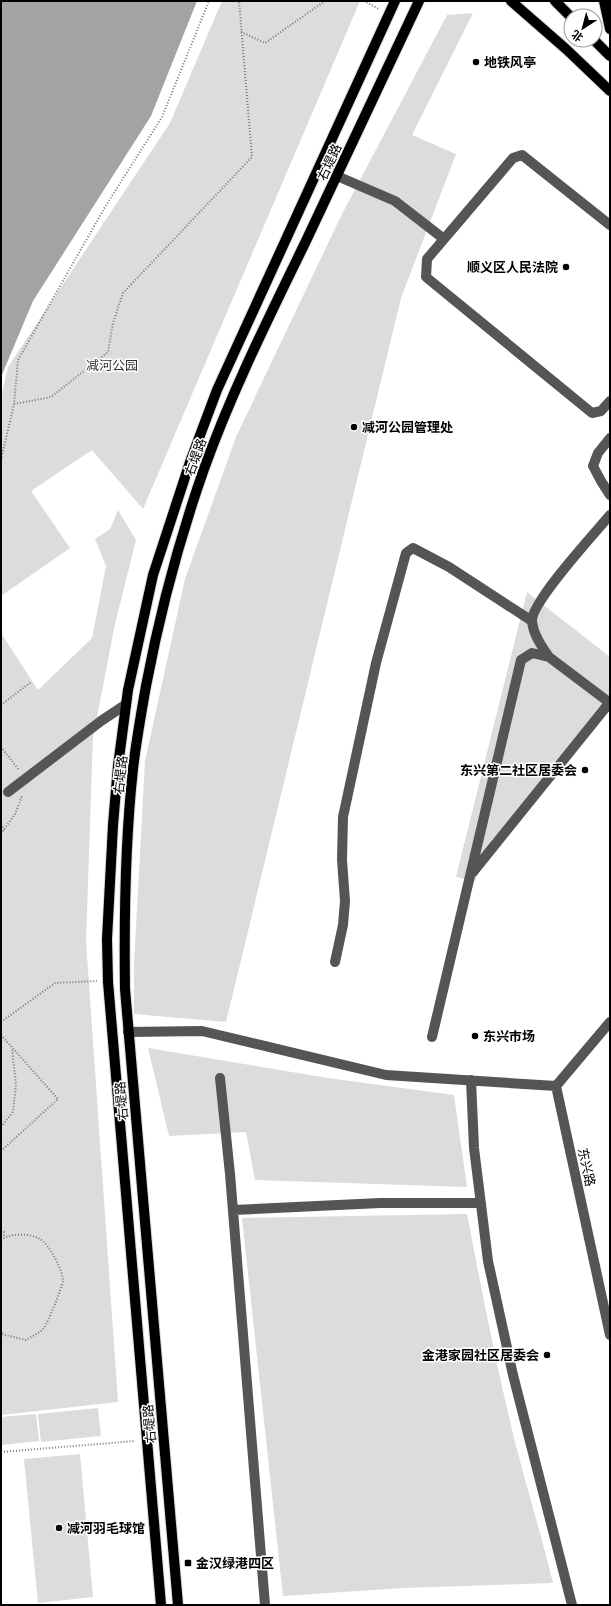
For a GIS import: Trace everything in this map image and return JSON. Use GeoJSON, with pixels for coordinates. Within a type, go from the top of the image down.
{"type":"FeatureCollection","features":[{"type":"Feature","properties":{"kind":"main road","name":"右堤路"},"geometry":{"type":"LineString","coordinates":[[161,1605],[108,982],[107,939],[113,824],[126,705],[153,575],[190,462],[217,390],[395,1]]}},
{"type":"Feature","properties":{"kind":"main road","name":"右堤路"},"geometry":{"type":"LineString","coordinates":[[178,1605],[125,989],[124,940],[128,830],[133,768],[154,644],[167,588],[202,475],[228,408],[255,347],[419,1]]}},
{"type":"Feature","properties":{"kind":"main road"},"geometry":{"type":"LineString","coordinates":[[511,1],[566,49],[610,91]]}},
{"type":"Feature","properties":{"kind":"main road"},"geometry":{"type":"LineString","coordinates":[[555,1],[563,9]]}},
{"type":"Feature","properties":{"kind":"main road"},"geometry":{"type":"LineString","coordinates":[[604,1],[610,29]]}},
{"type":"Feature","properties":{"kind":"main road"},"geometry":{"type":"LineString","coordinates":[[602,48],[610,56]]}},
{"type":"Feature","properties":{"kind":"street"},"geometry":{"type":"LineString","coordinates":[[610,224],[522,155],[513,158],[427,259],[426,277],[592,413],[602,411],[610,401]]}},
{"type":"Feature","properties":{"kind":"street"},"geometry":{"type":"LineString","coordinates":[[337,176],[395,201],[444,240]]}},
{"type":"Feature","properties":{"kind":"street"},"geometry":{"type":"LineString","coordinates":[[610,438],[598,453],[593,466],[600,481],[610,495]]}},
{"type":"Feature","properties":{"kind":"street"},"geometry":{"type":"LineString","coordinates":[[470,875],[610,703],[549,657],[539,642],[532,621],[534,610],[544,595],[610,515]]}},
{"type":"Feature","properties":{"kind":"street"},"geometry":{"type":"LineString","coordinates":[[335,962],[343,925],[346,901],[342,860],[343,817],[376,663],[406,553],[412,548],[449,567],[532,621]]}},
{"type":"Feature","properties":{"kind":"street"},"geometry":{"type":"LineString","coordinates":[[432,1037],[521,660],[532,653],[549,657]]}},
{"type":"Feature","properties":{"kind":"street"},"geometry":{"type":"LineString","coordinates":[[8,792],[94,726],[126,705]]}},
{"type":"Feature","properties":{"kind":"street"},"geometry":{"type":"LineString","coordinates":[[128,1032],[202,1031],[386,1075],[556,1086],[610,1022]]}},
{"type":"Feature","properties":{"kind":"street"},"geometry":{"type":"LineString","coordinates":[[220,1078],[233,1210],[265,1605]]}},
{"type":"Feature","properties":{"kind":"street"},"geometry":{"type":"LineString","coordinates":[[471,1080],[474,1148],[488,1261],[513,1375],[572,1605]]}},
{"type":"Feature","properties":{"kind":"street","name":"东兴路"},"geometry":{"type":"LineString","coordinates":[[556,1086],[610,1335]]}},
{"type":"Feature","properties":{"kind":"street"},"geometry":{"type":"LineString","coordinates":[[233,1210],[380,1203],[481,1203]]}},
{"type":"Feature","properties":{"kind":"path"},"geometry":{"type":"LineString","coordinates":[[1,460],[14,404],[18,360],[105,206],[162,116],[209,1]]}},
{"type":"Feature","properties":{"kind":"path"},"geometry":{"type":"LineString","coordinates":[[14,404],[51,397],[108,352],[113,322],[123,293],[252,157],[239,1]]}},
{"type":"Feature","properties":{"kind":"path"},"geometry":{"type":"LineString","coordinates":[[241,32],[265,43],[325,1]]}},
{"type":"Feature","properties":{"kind":"path"},"geometry":{"type":"LineString","coordinates":[[364,1],[389,14]]}},
{"type":"Feature","properties":{"kind":"path"},"geometry":{"type":"LineString","coordinates":[[1,704],[31,682]]}},
{"type":"Feature","properties":{"kind":"path"},"geometry":{"type":"LineString","coordinates":[[1,824],[4,830]]}},
{"type":"Feature","properties":{"kind":"path"},"geometry":{"type":"LineString","coordinates":[[1,1022],[55,983],[89,981],[108,982]]}},
{"type":"Feature","properties":{"kind":"path"},"geometry":{"type":"LineString","coordinates":[[1,1035],[58,1099],[1,1151]]}},
{"type":"Feature","properties":{"kind":"path"},"geometry":{"type":"LineString","coordinates":[[1,1126],[13,1112],[14,1105],[16,1085],[12,1047]]}},
{"type":"Feature","properties":{"kind":"path"},"geometry":{"type":"LineString","coordinates":[[1,1230],[4,1232],[4,1238]]}},
{"type":"Feature","properties":{"kind":"path"},"geometry":{"type":"LineString","coordinates":[[1,1240],[18,1234],[40,1239],[56,1257],[63,1281],[54,1307],[44,1328],[26,1340],[5,1335],[1,1332]]}},
{"type":"Feature","properties":{"kind":"path"},"geometry":{"type":"LineString","coordinates":[[1,1452],[147,1440]]}},
{"type":"Feature","properties":{"kind":"green space","name":"减河公园"},"geometry":{"type":"Polygon","coordinates":[[[222,1],[360,1],[143,509],[92,450],[31,491],[70,548],[1,596],[1,398],[8,367],[170,123],[222,1]]]}},
{"type":"Feature","properties":{"kind":"green space"},"geometry":{"type":"Polygon","coordinates":[[[473,13],[412,135],[456,154],[401,298],[226,1022],[134,1014],[134,965],[145,761],[185,579],[236,437],[341,216],[447,15],[473,13]]]}},
{"type":"Feature","properties":{"kind":"green space"},"geometry":{"type":"Polygon","coordinates":[[[118,510],[136,540],[115,624],[93,737],[86,941],[118,1402],[1,1415],[1,633],[38,690],[92,638],[106,566],[95,539],[110,529],[118,510]]]}},
{"type":"Feature","properties":{"kind":"green space"},"geometry":{"type":"Polygon","coordinates":[[[527,592],[610,657],[610,713],[600,706],[491,841],[475,881],[456,877],[527,592]]]}},
{"type":"Feature","properties":{"kind":"green space"},"geometry":{"type":"Polygon","coordinates":[[[148,1048],[328,1078],[454,1095],[467,1187],[255,1180],[246,1132],[169,1136],[148,1048]]]}},
{"type":"Feature","properties":{"kind":"green space"},"geometry":{"type":"Polygon","coordinates":[[[467,1214],[509,1417],[553,1583],[403,1588],[283,1596],[242,1218],[467,1214]]]}},
{"type":"Feature","properties":{"kind":"green space"},"geometry":{"type":"Polygon","coordinates":[[[98,1408],[101,1436],[41,1442],[38,1414],[98,1408]]]}},
{"type":"Feature","properties":{"kind":"green space"},"geometry":{"type":"Polygon","coordinates":[[[36,1414],[39,1441],[1,1445],[1,1417],[36,1414]]]}},
{"type":"Feature","properties":{"kind":"green space","name":"减河羽毛球馆"},"geometry":{"type":"Polygon","coordinates":[[[80,1454],[93,1597],[38,1603],[24,1459],[80,1454]]]}},
{"type":"Feature","properties":{"kind":"shaded area"},"geometry":{"type":"Polygon","coordinates":[[[1,1],[197,1],[151,116],[33,301],[1,377],[1,1]]]}},
{"type":"Feature","properties":{"kind":"place","name":"地铁风亭"},"geometry":{"type":"Point","coordinates":[476,62]}},
{"type":"Feature","properties":{"kind":"place","name":"顺义区人民法院"},"geometry":{"type":"Point","coordinates":[566,267]}},
{"type":"Feature","properties":{"kind":"place","name":"减河公园管理处"},"geometry":{"type":"Point","coordinates":[354,427]}},
{"type":"Feature","properties":{"kind":"place","name":"东兴第二社区居委会"},"geometry":{"type":"Point","coordinates":[585,770]}},
{"type":"Feature","properties":{"kind":"place","name":"东兴市场"},"geometry":{"type":"Point","coordinates":[475,1036]}},
{"type":"Feature","properties":{"kind":"place","name":"金港家园社区居委会"},"geometry":{"type":"Point","coordinates":[547,1355]}},
{"type":"Feature","properties":{"kind":"place","name":"减河羽毛球馆"},"geometry":{"type":"Point","coordinates":[59,1528]}},
{"type":"Feature","properties":{"kind":"place","name":"金汉绿港四区"},"geometry":{"type":"Point","coordinates":[188,1563]}}]}
